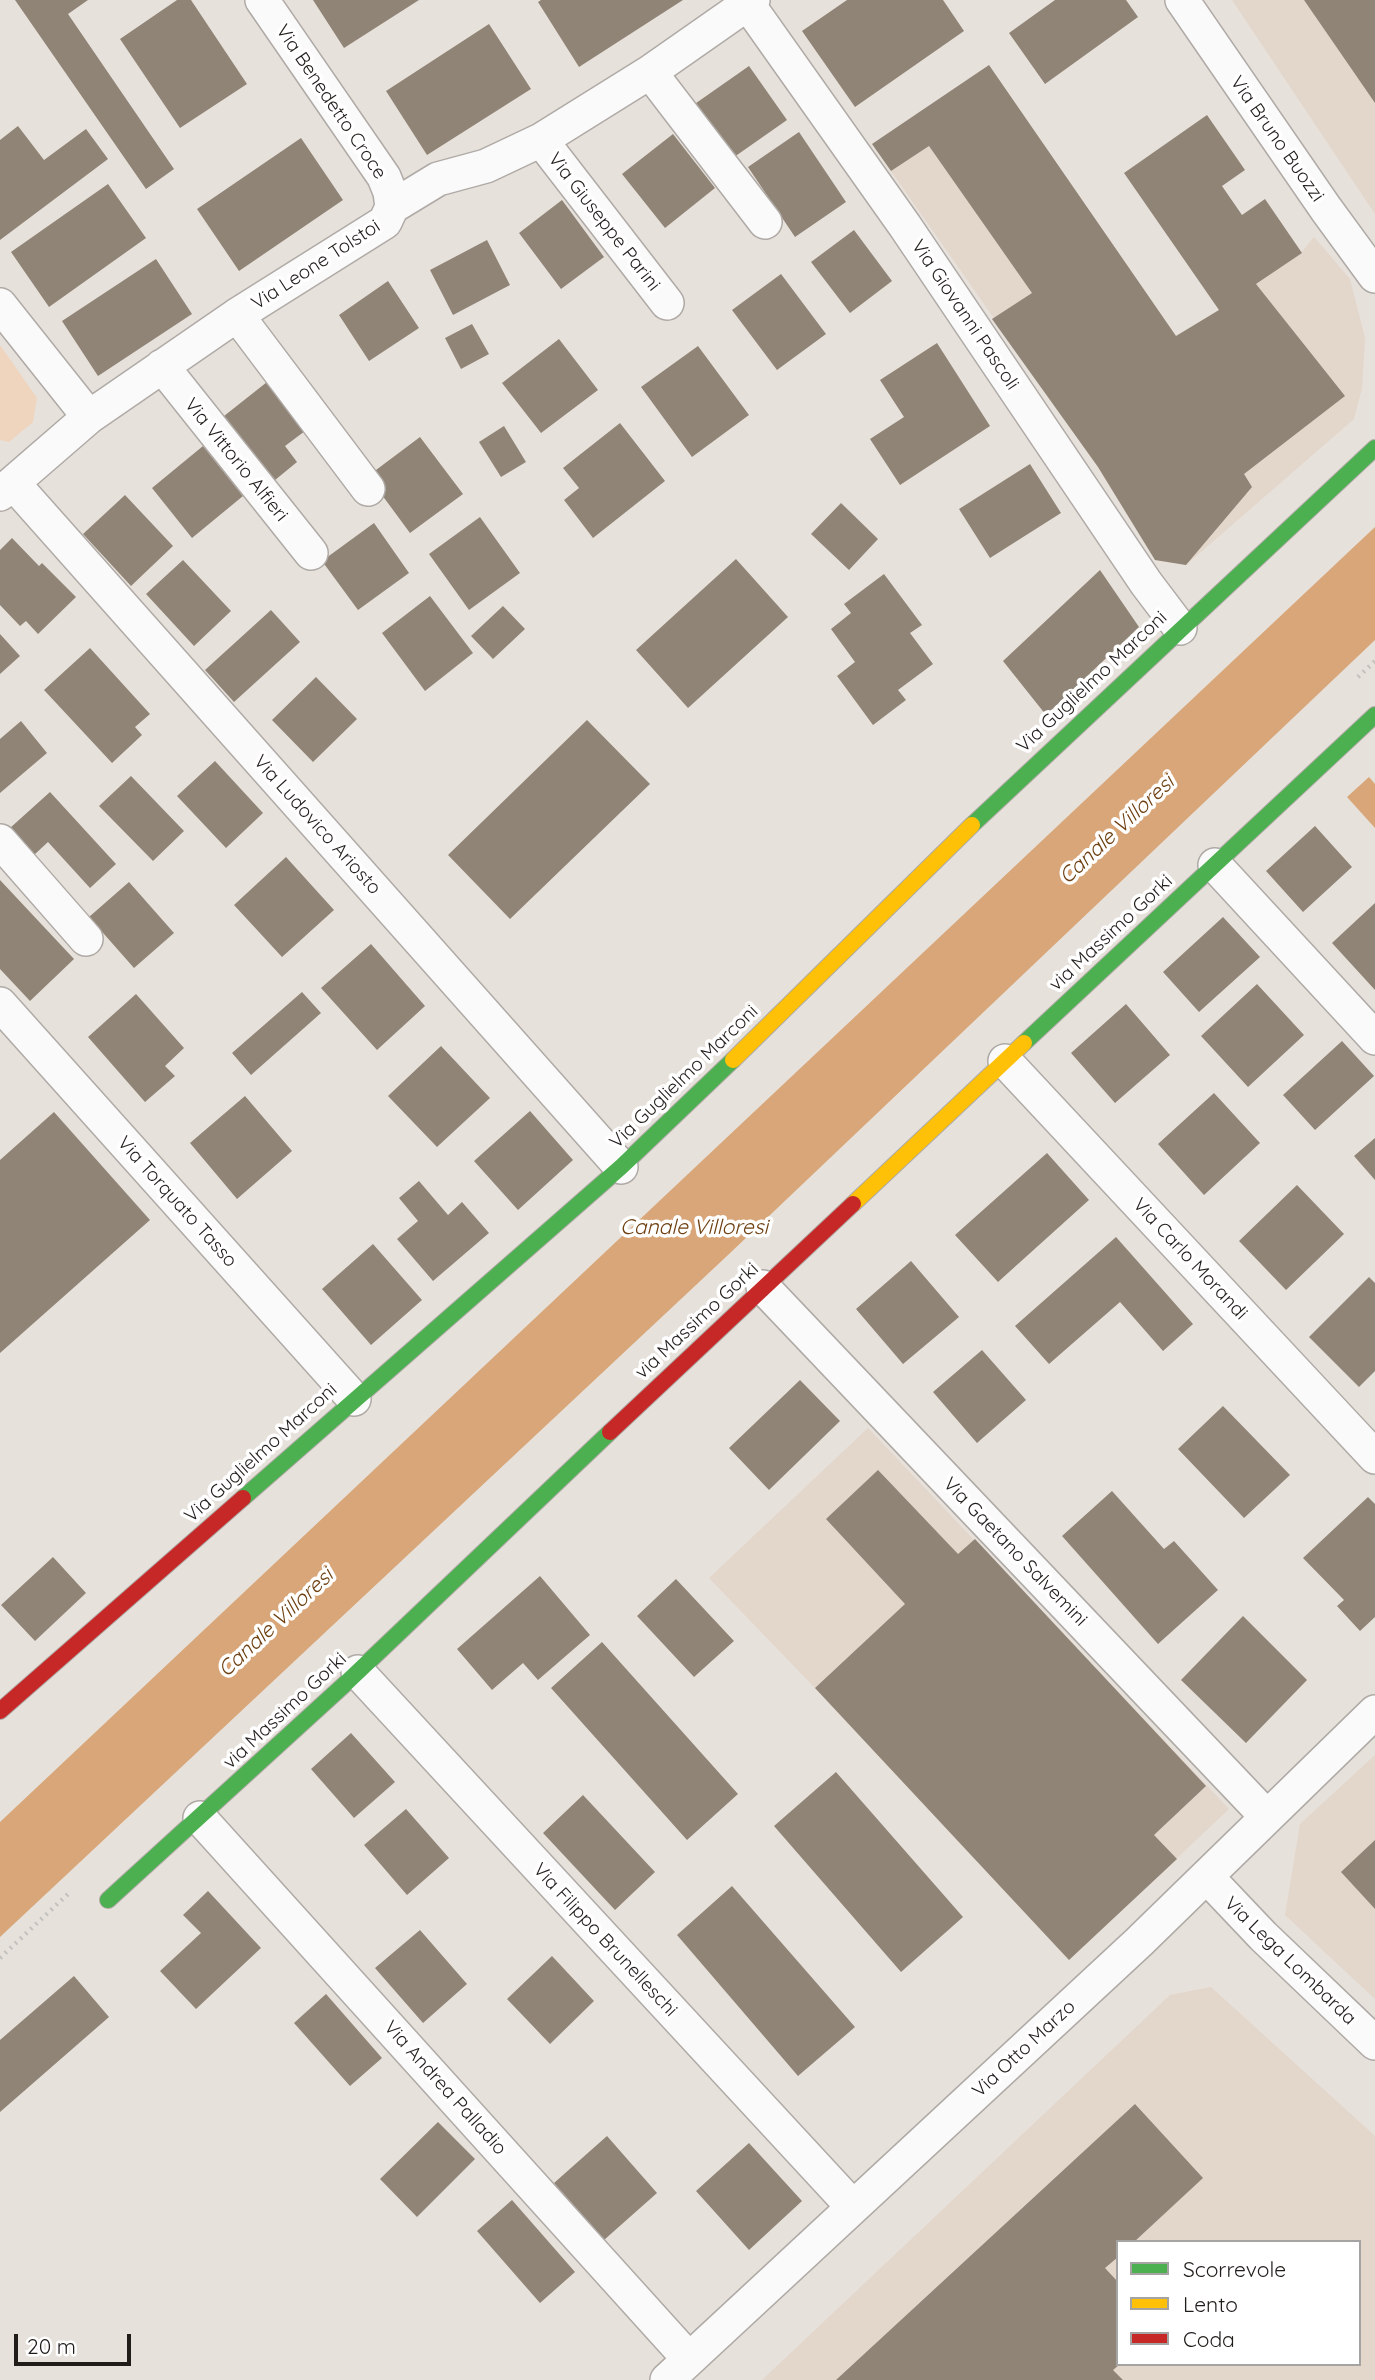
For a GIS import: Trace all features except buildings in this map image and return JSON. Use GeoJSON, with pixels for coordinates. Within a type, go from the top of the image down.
{"type":"FeatureCollection","features":[{"type":"Feature","properties":{"kind":"street","name":"Via Benedetto Croce"},"geometry":{"type":"LineString","coordinates":[[262,0],[384,177],[392,206]]}},
{"type":"Feature","properties":{"kind":"street","name":"Via Bruno Buozzi"},"geometry":{"type":"LineString","coordinates":[[1182,0],[1375,276]]}},
{"type":"Feature","properties":{"kind":"street","name":"Via Leone Tolstoi"},"geometry":{"type":"LineString","coordinates":[[7,488],[89,417],[237,315],[385,222],[392,206],[438,178],[486,166],[541,140],[650,72],[749,1]]}},
{"type":"Feature","properties":{"kind":"street","name":"Via Giovanni Pascoli"},"geometry":{"type":"LineString","coordinates":[[749,1],[1146,583],[1180,628]]}},
{"type":"Feature","properties":{"kind":"street"},"geometry":{"type":"LineString","coordinates":[[650,72],[765,222]]}},
{"type":"Feature","properties":{"kind":"street","name":"Via Giuseppe Parini"},"geometry":{"type":"LineString","coordinates":[[541,140],[667,303]]}},
{"type":"Feature","properties":{"kind":"street"},"geometry":{"type":"LineString","coordinates":[[0,304],[89,417]]}},
{"type":"Feature","properties":{"kind":"street"},"geometry":{"type":"LineString","coordinates":[[237,315],[368,489]]}},
{"type":"Feature","properties":{"kind":"street","name":"Via Vittorio Alfieri"},"geometry":{"type":"LineString","coordinates":[[162,366],[311,553]]}},
{"type":"Feature","properties":{"kind":"street","name":"Via Guglielmo Marconi"},"geometry":{"type":"LineString","coordinates":[[0,1712],[621,1167],[1002,796],[1375,448]]}},
{"type":"Feature","properties":{"kind":"street","name":"Via Ludovico Ariosto"},"geometry":{"type":"LineString","coordinates":[[7,488],[621,1167]]}},
{"type":"Feature","properties":{"kind":"street","name":"via Massimo Gorki"},"geometry":{"type":"LineString","coordinates":[[108,1900],[358,1672],[763,1287],[1375,715]]}},
{"type":"Feature","properties":{"kind":"street"},"geometry":{"type":"LineString","coordinates":[[0,841],[86,939]]}},
{"type":"Feature","properties":{"kind":"street"},"geometry":{"type":"LineString","coordinates":[[1215,864],[1375,1038]]}},
{"type":"Feature","properties":{"kind":"street","name":"Via Torquato Tasso"},"geometry":{"type":"LineString","coordinates":[[0,1004],[354,1399]]}},
{"type":"Feature","properties":{"kind":"street","name":"Via Carlo Morandi"},"geometry":{"type":"LineString","coordinates":[[1004,1061],[1375,1457]]}},
{"type":"Feature","properties":{"kind":"street","name":"Via Gaetano Salvemini"},"geometry":{"type":"LineString","coordinates":[[763,1287],[1267,1817]]}},
{"type":"Feature","properties":{"kind":"street","name":"Via Filippo Brunelleschi"},"geometry":{"type":"LineString","coordinates":[[358,1672],[853,2207]]}},
{"type":"Feature","properties":{"kind":"street","name":"Via Otto Marzo"},"geometry":{"type":"LineString","coordinates":[[678,2370],[1207,1877],[1375,1712]]}},
{"type":"Feature","properties":{"kind":"street","name":"Via Andrea Palladio"},"geometry":{"type":"LineString","coordinates":[[200,1818],[678,2370]]}},
{"type":"Feature","properties":{"kind":"street","name":"Via Lega Lombarda"},"geometry":{"type":"LineString","coordinates":[[1207,1877],[1263,1936],[1375,2043]]}},
{"type":"Feature","properties":{"kind":"shaded area"},"geometry":{"type":"Polygon","coordinates":[[[1232,0],[1375,0],[1375,214],[1232,0]]]}},
{"type":"Feature","properties":{"kind":"shaded area"},"geometry":{"type":"Polygon","coordinates":[[[1008,93],[1176,336],[1219,310],[1301,253],[1314,237],[1350,279],[1365,338],[1362,388],[1354,419],[1186,565],[1155,560],[1098,467],[891,171],[1008,93]]]}},
{"type":"Feature","properties":{"kind":"shaded area"},"geometry":{"type":"Polygon","coordinates":[[[0,345],[37,398],[33,422],[9,442],[0,440],[0,345]]]}},
{"type":"Feature","properties":{"kind":"shaded area"},"geometry":{"type":"Polygon","coordinates":[[[868,1428],[1229,1809],[1069,1960],[709,1578],[868,1428]]]}},
{"type":"Feature","properties":{"kind":"shaded area"},"geometry":{"type":"Polygon","coordinates":[[[1375,1755],[1375,1999],[1285,1915],[1300,1824],[1375,1755]]]}},
{"type":"Feature","properties":{"kind":"shaded area"},"geometry":{"type":"Polygon","coordinates":[[[1211,1987],[1375,2136],[1375,2380],[762,2380],[1170,1995],[1211,1987]]]}},
{"type":"Feature","properties":{"kind":"water","name":"Canale Villoresi"},"geometry":{"type":"Polygon","coordinates":[[[1375,527],[1375,640],[728,1255],[0,1937],[0,1822],[1375,527]]]}},
{"type":"Feature","properties":{"kind":"water"},"geometry":{"type":"Polygon","coordinates":[[[1369,777],[1375,784],[1375,828],[1347,797],[1369,777]]]}},
{"type":"Feature","properties":{"kind":"traffic: fast"},"geometry":{"type":"LineString","coordinates":[[972,825],[1375,448]]}},
{"type":"Feature","properties":{"kind":"traffic: fast"},"geometry":{"type":"LineString","coordinates":[[1024,1043],[1375,715]]}},
{"type":"Feature","properties":{"kind":"traffic: fast"},"geometry":{"type":"LineString","coordinates":[[243,1498],[621,1167],[733,1060]]}},
{"type":"Feature","properties":{"kind":"traffic: fast"},"geometry":{"type":"LineString","coordinates":[[108,1900],[345,1684],[610,1432]]}},
{"type":"Feature","properties":{"kind":"traffic: slow"},"geometry":{"type":"LineString","coordinates":[[733,1060],[972,825]]}},
{"type":"Feature","properties":{"kind":"traffic: slow"},"geometry":{"type":"LineString","coordinates":[[853,1204],[1024,1043]]}},
{"type":"Feature","properties":{"kind":"traffic: jam"},"geometry":{"type":"LineString","coordinates":[[610,1432],[853,1204]]}},
{"type":"Feature","properties":{"kind":"traffic: jam"},"geometry":{"type":"LineString","coordinates":[[0,1711],[243,1498]]}}]}
